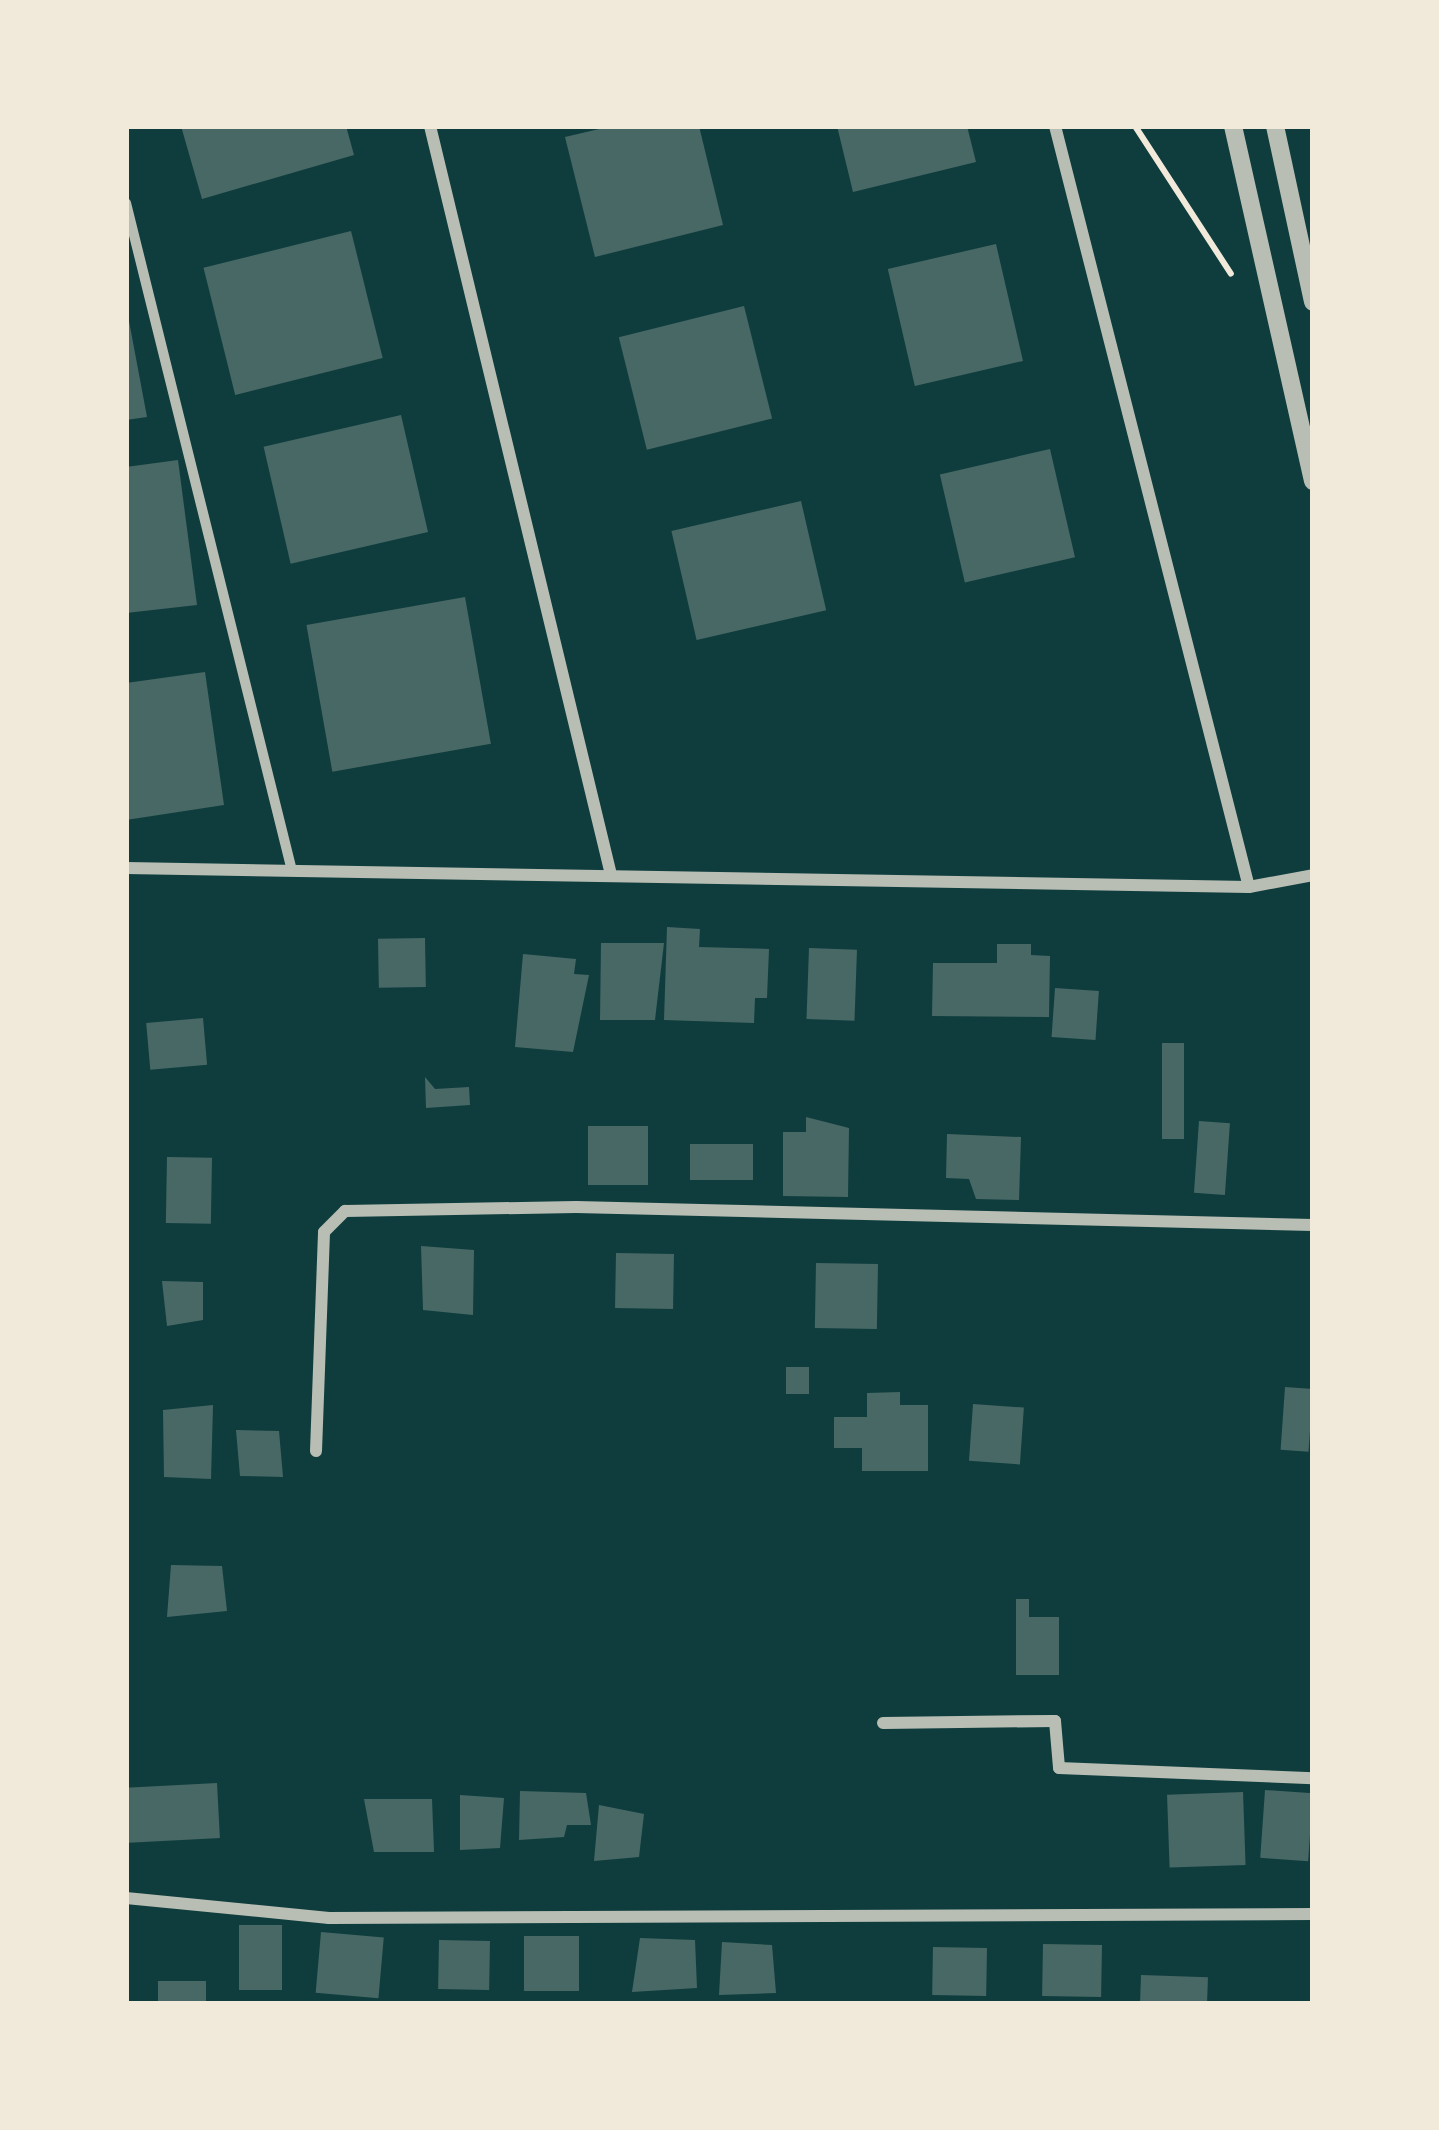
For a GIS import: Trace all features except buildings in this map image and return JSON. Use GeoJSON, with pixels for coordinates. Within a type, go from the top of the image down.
{"type":"FeatureCollection","features":[{"type":"Feature","properties":{"kind":"street"},"geometry":{"type":"LineString","coordinates":[[430,126],[611,875]]}},
{"type":"Feature","properties":{"kind":"street"},"geometry":{"type":"LineString","coordinates":[[1055,126],[1250,887]]}},
{"type":"Feature","properties":{"kind":"street"},"geometry":{"type":"LineString","coordinates":[[1233,126],[1313,481]]}},
{"type":"Feature","properties":{"kind":"street"},"geometry":{"type":"LineString","coordinates":[[1275,126],[1313,302]]}},
{"type":"Feature","properties":{"kind":"street"},"geometry":{"type":"LineString","coordinates":[[126,203],[292,871]]}},
{"type":"Feature","properties":{"kind":"street"},"geometry":{"type":"LineString","coordinates":[[126,868],[1250,887],[1313,875]]}},
{"type":"Feature","properties":{"kind":"street"},"geometry":{"type":"LineString","coordinates":[[316,1451],[324,1232],[345,1211],[599,1208],[1313,1225]]}},
{"type":"Feature","properties":{"kind":"street"},"geometry":{"type":"LineString","coordinates":[[883,1723],[1055,1720],[1059,1768],[1313,1778]]}},
{"type":"Feature","properties":{"kind":"street"},"geometry":{"type":"LineString","coordinates":[[126,1898],[329,1918],[1313,1914]]}},
{"type":"Feature","properties":{"kind":"path"},"geometry":{"type":"LineString","coordinates":[[1135,126],[1231,274]]}}]}
